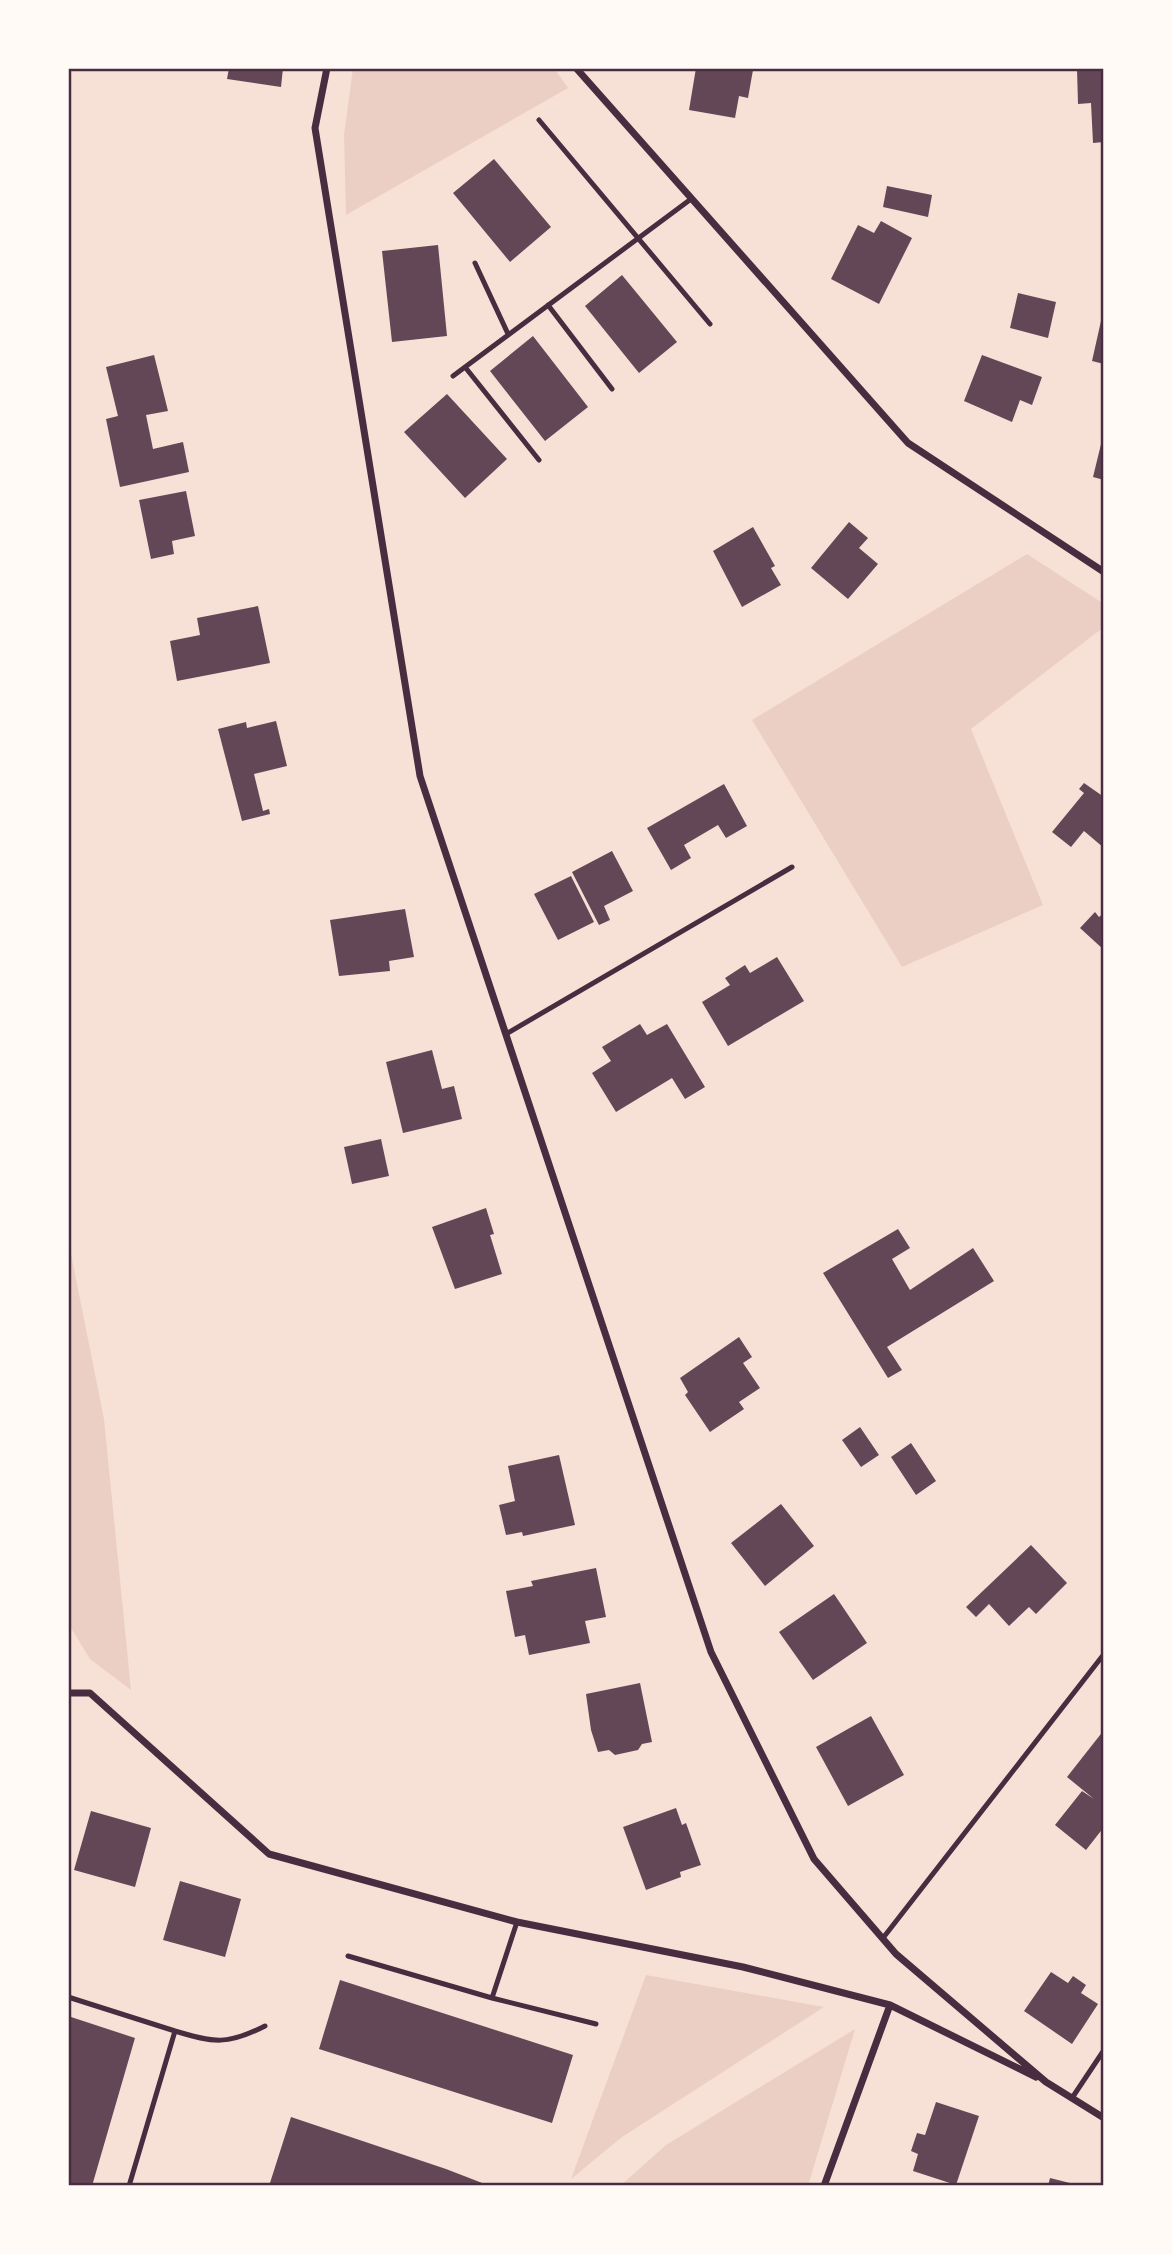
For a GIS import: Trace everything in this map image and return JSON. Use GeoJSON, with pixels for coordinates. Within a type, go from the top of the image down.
{"type":"FeatureCollection","features":[{"type":"Feature","properties":{"kind":"street"},"geometry":{"type":"LineString","coordinates":[[327,68],[315,128],[420,776],[712,1652],[814,1859],[897,1954],[1046,2082]]}},
{"type":"Feature","properties":{"kind":"street"},"geometry":{"type":"LineString","coordinates":[[576,68],[908,443],[1104,572]]}},
{"type":"Feature","properties":{"kind":"street"},"geometry":{"type":"LineString","coordinates":[[68,1693],[90,1693],[269,1854],[517,1922],[743,1968],[890,2005],[1046,2082],[1104,2118]]}},
{"type":"Feature","properties":{"kind":"street"},"geometry":{"type":"LineString","coordinates":[[824,2186],[890,2005]]}},
{"type":"Feature","properties":{"kind":"lane"},"geometry":{"type":"LineString","coordinates":[[539,120],[709,324]]}},
{"type":"Feature","properties":{"kind":"lane"},"geometry":{"type":"LineString","coordinates":[[453,376],[691,199]]}},
{"type":"Feature","properties":{"kind":"lane"},"geometry":{"type":"LineString","coordinates":[[475,263],[508,334]]}},
{"type":"Feature","properties":{"kind":"lane"},"geometry":{"type":"LineString","coordinates":[[548,305],[612,389]]}},
{"type":"Feature","properties":{"kind":"lane"},"geometry":{"type":"LineString","coordinates":[[465,367],[539,460]]}},
{"type":"Feature","properties":{"kind":"lane"},"geometry":{"type":"LineString","coordinates":[[506,1034],[792,867]]}},
{"type":"Feature","properties":{"kind":"lane"},"geometry":{"type":"LineString","coordinates":[[883,1938],[1104,1654]]}},
{"type":"Feature","properties":{"kind":"lane"},"geometry":{"type":"LineString","coordinates":[[492,1998],[517,1922]]}},
{"type":"Feature","properties":{"kind":"lane"},"geometry":{"type":"LineString","coordinates":[[348,1956],[492,1998],[596,2024]]}},
{"type":"Feature","properties":{"kind":"lane"},"geometry":{"type":"LineString","coordinates":[[68,1997],[211,2042],[239,2039],[265,2026]]}},
{"type":"Feature","properties":{"kind":"lane"},"geometry":{"type":"LineString","coordinates":[[129,2186],[175,2031]]}},
{"type":"Feature","properties":{"kind":"lane"},"geometry":{"type":"LineString","coordinates":[[1072,2098],[1104,2050]]}},
{"type":"Feature","properties":{"kind":"shaded area"},"geometry":{"type":"Polygon","coordinates":[[[353,68],[554,68],[568,88],[346,215],[344,135],[353,68]]]}},
{"type":"Feature","properties":{"kind":"shaded area"},"geometry":{"type":"Polygon","coordinates":[[[1027,554],[1104,604],[1104,627],[971,729],[1043,905],[902,967],[752,720],[1027,554]]]}},
{"type":"Feature","properties":{"kind":"shaded area"},"geometry":{"type":"Polygon","coordinates":[[[68,1239],[104,1419],[131,1690],[90,1659],[68,1623],[68,1239]]]}},
{"type":"Feature","properties":{"kind":"shaded area"},"geometry":{"type":"Polygon","coordinates":[[[646,1975],[824,2007],[622,2137],[571,2179],[646,1975]]]}},
{"type":"Feature","properties":{"kind":"shaded area"},"geometry":{"type":"Polygon","coordinates":[[[855,2029],[808,2186],[620,2186],[666,2145],[855,2029]]]}},
{"type":"Feature","properties":{"kind":"building"},"geometry":{"type":"Polygon","coordinates":[[[229,68],[283,68],[281,87],[227,79],[229,68]]]}},
{"type":"Feature","properties":{"kind":"building"},"geometry":{"type":"Polygon","coordinates":[[[696,68],[753,70],[748,98],[739,96],[735,118],[689,110],[696,68]]]}},
{"type":"Feature","properties":{"kind":"building"},"geometry":{"type":"Polygon","coordinates":[[[1104,68],[1104,142],[1093,143],[1091,103],[1078,104],[1077,69],[1104,68]]]}},
{"type":"Feature","properties":{"kind":"building"},"geometry":{"type":"Polygon","coordinates":[[[494,159],[551,227],[510,262],[453,193],[494,159]]]}},
{"type":"Feature","properties":{"kind":"building"},"geometry":{"type":"Polygon","coordinates":[[[887,186],[932,195],[928,217],[883,207],[887,186]]]}},
{"type":"Feature","properties":{"kind":"building"},"geometry":{"type":"Polygon","coordinates":[[[881,221],[912,238],[879,304],[831,279],[858,225],[874,233],[881,221]]]}},
{"type":"Feature","properties":{"kind":"building"},"geometry":{"type":"Polygon","coordinates":[[[438,245],[447,336],[392,342],[382,251],[438,245]]]}},
{"type":"Feature","properties":{"kind":"building"},"geometry":{"type":"Polygon","coordinates":[[[622,275],[677,342],[639,373],[585,306],[622,275]]]}},
{"type":"Feature","properties":{"kind":"building"},"geometry":{"type":"Polygon","coordinates":[[[1018,293],[1056,302],[1048,338],[1010,328],[1018,293]]]}},
{"type":"Feature","properties":{"kind":"building"},"geometry":{"type":"Polygon","coordinates":[[[1104,313],[1104,364],[1092,361],[1104,313]]]}},
{"type":"Feature","properties":{"kind":"building"},"geometry":{"type":"Polygon","coordinates":[[[533,336],[588,407],[545,441],[490,371],[533,336]]]}},
{"type":"Feature","properties":{"kind":"building"},"geometry":{"type":"Polygon","coordinates":[[[154,355],[168,411],[146,415],[153,449],[183,442],[189,472],[120,487],[106,419],[118,416],[106,367],[154,355]]]}},
{"type":"Feature","properties":{"kind":"building"},"geometry":{"type":"Polygon","coordinates":[[[982,355],[1042,377],[1032,405],[1020,400],[1012,422],[964,401],[982,355]]]}},
{"type":"Feature","properties":{"kind":"building"},"geometry":{"type":"Polygon","coordinates":[[[447,394],[507,459],[465,498],[404,432],[447,394]]]}},
{"type":"Feature","properties":{"kind":"building"},"geometry":{"type":"Polygon","coordinates":[[[1104,436],[1104,480],[1093,477],[1104,436]]]}},
{"type":"Feature","properties":{"kind":"building"},"geometry":{"type":"Polygon","coordinates":[[[186,491],[195,536],[172,541],[174,554],[151,559],[139,500],[186,491]]]}},
{"type":"Feature","properties":{"kind":"building"},"geometry":{"type":"Polygon","coordinates":[[[849,522],[868,538],[859,548],[878,564],[848,599],[811,568],[849,522]]]}},
{"type":"Feature","properties":{"kind":"building"},"geometry":{"type":"Polygon","coordinates":[[[753,527],[775,566],[771,568],[781,585],[742,607],[713,551],[753,527]]]}},
{"type":"Feature","properties":{"kind":"building"},"geometry":{"type":"Polygon","coordinates":[[[258,606],[270,663],[177,681],[170,641],[200,635],[197,618],[258,606]]]}},
{"type":"Feature","properties":{"kind":"building"},"geometry":{"type":"Polygon","coordinates":[[[276,721],[287,766],[254,774],[263,811],[269,809],[270,814],[242,821],[218,729],[246,722],[247,728],[276,721]]]}},
{"type":"Feature","properties":{"kind":"building"},"geometry":{"type":"Polygon","coordinates":[[[1084,783],[1104,797],[1104,848],[1084,831],[1071,847],[1052,832],[1084,793],[1079,789],[1084,783]]]}},
{"type":"Feature","properties":{"kind":"building"},"geometry":{"type":"Polygon","coordinates":[[[724,784],[747,826],[726,838],[718,825],[684,845],[691,858],[671,870],[647,828],[724,784]]]}},
{"type":"Feature","properties":{"kind":"building"},"geometry":{"type":"Polygon","coordinates":[[[612,851],[633,891],[604,906],[610,920],[599,925],[572,872],[612,851]]]}},
{"type":"Feature","properties":{"kind":"building"},"geometry":{"type":"Polygon","coordinates":[[[571,876],[594,922],[558,940],[534,894],[571,876]]]}},
{"type":"Feature","properties":{"kind":"building"},"geometry":{"type":"Polygon","coordinates":[[[405,909],[414,957],[389,961],[390,971],[339,976],[330,920],[405,909]]]}},
{"type":"Feature","properties":{"kind":"building"},"geometry":{"type":"Polygon","coordinates":[[[1095,912],[1099,917],[1104,913],[1104,950],[1080,928],[1095,912]]]}},
{"type":"Feature","properties":{"kind":"building"},"geometry":{"type":"Polygon","coordinates":[[[777,957],[804,1001],[728,1046],[702,1002],[730,985],[725,978],[745,965],[750,973],[777,957]]]}},
{"type":"Feature","properties":{"kind":"building"},"geometry":{"type":"Polygon","coordinates":[[[640,1024],[647,1035],[667,1024],[705,1087],[685,1099],[672,1078],[616,1112],[592,1073],[611,1061],[602,1047],[640,1024]]]}},
{"type":"Feature","properties":{"kind":"building"},"geometry":{"type":"Polygon","coordinates":[[[432,1050],[442,1089],[454,1086],[462,1119],[403,1133],[386,1062],[432,1050]]]}},
{"type":"Feature","properties":{"kind":"building"},"geometry":{"type":"Polygon","coordinates":[[[381,1139],[389,1176],[352,1184],[344,1147],[381,1139]]]}},
{"type":"Feature","properties":{"kind":"building"},"geometry":{"type":"Polygon","coordinates":[[[486,1208],[494,1234],[490,1235],[502,1274],[455,1289],[432,1227],[486,1208]]]}},
{"type":"Feature","properties":{"kind":"building"},"geometry":{"type":"Polygon","coordinates":[[[898,1229],[910,1248],[892,1259],[910,1290],[973,1248],[994,1281],[887,1347],[902,1370],[888,1378],[823,1273],[898,1229]]]}},
{"type":"Feature","properties":{"kind":"building"},"geometry":{"type":"Polygon","coordinates":[[[739,1337],[752,1357],[743,1363],[760,1388],[739,1402],[744,1409],[710,1432],[685,1395],[688,1392],[680,1378],[739,1337]]]}},
{"type":"Feature","properties":{"kind":"building"},"geometry":{"type":"Polygon","coordinates":[[[860,1427],[879,1455],[861,1467],[842,1440],[860,1427]]]}},
{"type":"Feature","properties":{"kind":"building"},"geometry":{"type":"Polygon","coordinates":[[[911,1443],[936,1481],[916,1495],[891,1457],[911,1443]]]}},
{"type":"Feature","properties":{"kind":"building"},"geometry":{"type":"Polygon","coordinates":[[[559,1455],[575,1525],[523,1536],[522,1532],[506,1535],[499,1505],[515,1501],[508,1466],[559,1455]]]}},
{"type":"Feature","properties":{"kind":"building"},"geometry":{"type":"Polygon","coordinates":[[[781,1504],[814,1546],[765,1586],[731,1543],[781,1504]]]}},
{"type":"Feature","properties":{"kind":"building"},"geometry":{"type":"Polygon","coordinates":[[[1031,1545],[1067,1583],[1036,1614],[1029,1607],[1009,1626],[989,1604],[976,1617],[966,1607],[1031,1545]]]}},
{"type":"Feature","properties":{"kind":"building"},"geometry":{"type":"Polygon","coordinates":[[[596,1568],[606,1617],[585,1621],[590,1643],[529,1655],[525,1635],[515,1637],[506,1591],[533,1586],[531,1581],[596,1568]]]}},
{"type":"Feature","properties":{"kind":"building"},"geometry":{"type":"Polygon","coordinates":[[[834,1594],[867,1643],[813,1680],[779,1632],[834,1594]]]}},
{"type":"Feature","properties":{"kind":"building"},"geometry":{"type":"Polygon","coordinates":[[[640,1683],[652,1742],[642,1744],[638,1750],[615,1755],[609,1750],[598,1752],[591,1730],[586,1694],[640,1683]]]}},
{"type":"Feature","properties":{"kind":"building"},"geometry":{"type":"Polygon","coordinates":[[[871,1716],[904,1775],[848,1806],[816,1747],[871,1716]]]}},
{"type":"Feature","properties":{"kind":"building"},"geometry":{"type":"Polygon","coordinates":[[[1104,1730],[1104,1827],[1086,1850],[1055,1825],[1082,1791],[1094,1799],[1067,1777],[1104,1730]]]}},
{"type":"Feature","properties":{"kind":"building"},"geometry":{"type":"Polygon","coordinates":[[[676,1808],[682,1825],[686,1823],[701,1865],[680,1872],[681,1877],[646,1890],[623,1827],[676,1808]]]}},
{"type":"Feature","properties":{"kind":"building"},"geometry":{"type":"Polygon","coordinates":[[[91,1811],[151,1828],[135,1887],[74,1870],[91,1811]]]}},
{"type":"Feature","properties":{"kind":"building"},"geometry":{"type":"Polygon","coordinates":[[[180,1881],[241,1899],[225,1957],[163,1940],[180,1881]]]}},
{"type":"Feature","properties":{"kind":"building"},"geometry":{"type":"Polygon","coordinates":[[[1051,1972],[1068,1983],[1073,1976],[1086,1985],[1081,1993],[1098,2004],[1072,2044],[1024,2011],[1051,1972]]]}},
{"type":"Feature","properties":{"kind":"building"},"geometry":{"type":"Polygon","coordinates":[[[340,1980],[573,2055],[552,2123],[319,2049],[340,1980]]]}},
{"type":"Feature","properties":{"kind":"building"},"geometry":{"type":"Polygon","coordinates":[[[68,2016],[135,2038],[92,2186],[68,2186],[68,2016]]]}},
{"type":"Feature","properties":{"kind":"building"},"geometry":{"type":"Polygon","coordinates":[[[936,2102],[979,2116],[956,2185],[913,2171],[918,2154],[911,2151],[917,2133],[925,2135],[936,2102]]]}},
{"type":"Feature","properties":{"kind":"building"},"geometry":{"type":"Polygon","coordinates":[[[291,2117],[446,2169],[490,2186],[269,2186],[291,2117]]]}},
{"type":"Feature","properties":{"kind":"building"},"geometry":{"type":"Polygon","coordinates":[[[1050,2178],[1078,2185],[1078,2186],[1048,2186],[1050,2178]]]}}]}
